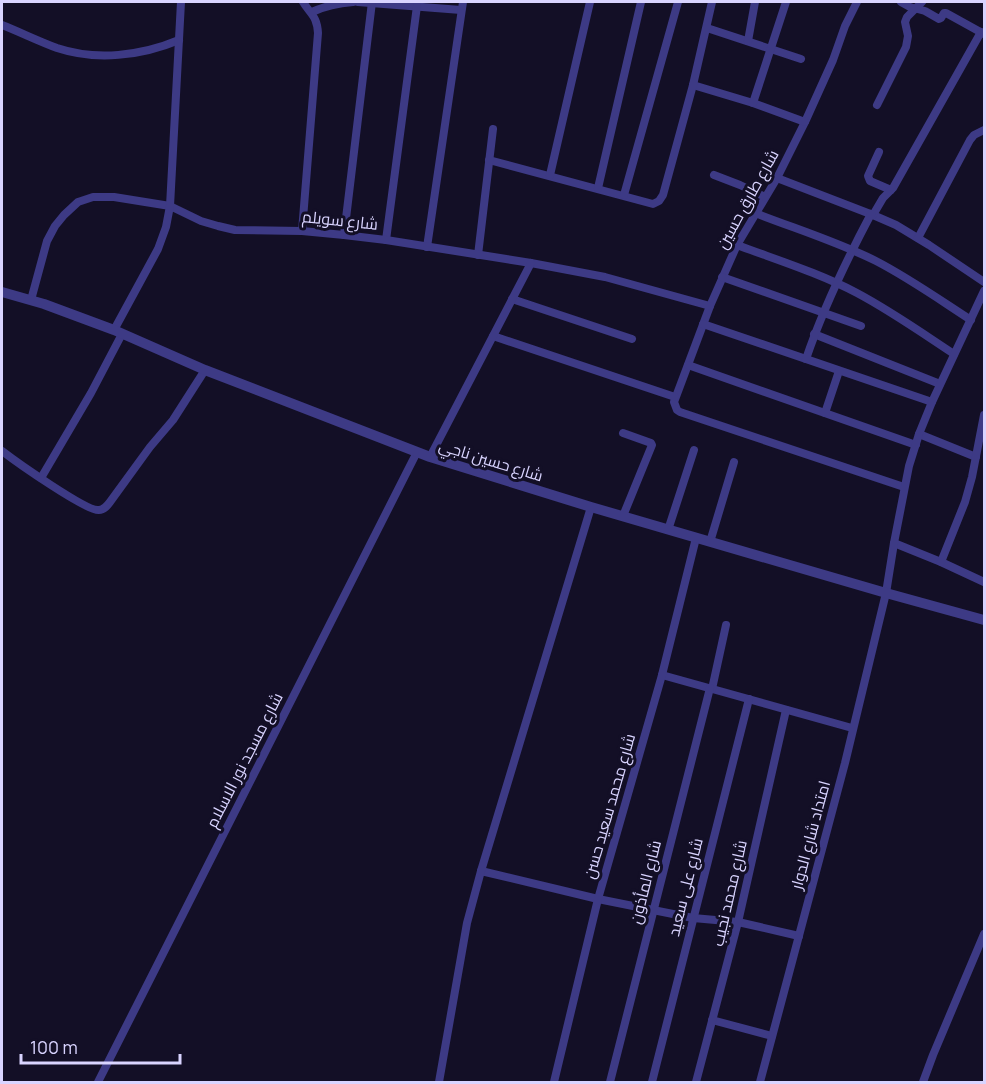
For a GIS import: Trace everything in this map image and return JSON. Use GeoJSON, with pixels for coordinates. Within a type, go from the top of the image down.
{"type":"FeatureCollection","features":[{"type":"Feature","properties":{"kind":"street"},"geometry":{"type":"LineString","coordinates":[[41,478],[91,393],[166,227],[170,206],[181,2]]}},
{"type":"Feature","properties":{"kind":"street"},"geometry":{"type":"LineString","coordinates":[[302,231],[318,33],[317,22],[303,2]]}},
{"type":"Feature","properties":{"kind":"street"},"geometry":{"type":"LineString","coordinates":[[312,12],[332,5],[353,2]]}},
{"type":"Feature","properties":{"kind":"street"},"geometry":{"type":"LineString","coordinates":[[358,2],[462,6],[427,247]]}},
{"type":"Feature","properties":{"kind":"street"},"geometry":{"type":"LineString","coordinates":[[344,235],[372,2]]}},
{"type":"Feature","properties":{"kind":"street"},"geometry":{"type":"LineString","coordinates":[[550,175],[590,2]]}},
{"type":"Feature","properties":{"kind":"street"},"geometry":{"type":"LineString","coordinates":[[598,188],[641,2]]}},
{"type":"Feature","properties":{"kind":"street"},"geometry":{"type":"LineString","coordinates":[[624,195],[678,2]]}},
{"type":"Feature","properties":{"kind":"street"},"geometry":{"type":"LineString","coordinates":[[489,159],[653,204],[659,201],[663,195],[693,85],[712,2]]}},
{"type":"Feature","properties":{"kind":"street"},"geometry":{"type":"LineString","coordinates":[[748,41],[755,2]]}},
{"type":"Feature","properties":{"kind":"street"},"geometry":{"type":"LineString","coordinates":[[753,103],[786,2]]}},
{"type":"Feature","properties":{"kind":"street","name":"شارع طارق حسين"},"geometry":{"type":"LineString","coordinates":[[675,398],[722,277],[737,245],[777,178],[805,122],[857,2]]}},
{"type":"Feature","properties":{"kind":"street"},"geometry":{"type":"LineString","coordinates":[[806,359],[814,334],[852,250],[883,198],[891,190],[983,33],[946,13],[939,19],[901,2]]}},
{"type":"Feature","properties":{"kind":"street"},"geometry":{"type":"LineString","coordinates":[[877,105],[906,47],[908,36],[906,22],[910,13],[922,2]]}},
{"type":"Feature","properties":{"kind":"street"},"geometry":{"type":"LineString","coordinates":[[386,240],[417,6]]}},
{"type":"Feature","properties":{"kind":"street"},"geometry":{"type":"LineString","coordinates":[[2,25],[59,49],[85,54],[134,54],[179,40]]}},
{"type":"Feature","properties":{"kind":"street"},"geometry":{"type":"LineString","coordinates":[[707,28],[801,59]]}},
{"type":"Feature","properties":{"kind":"street"},"geometry":{"type":"LineString","coordinates":[[693,85],[805,122]]}},
{"type":"Feature","properties":{"kind":"street"},"geometry":{"type":"LineString","coordinates":[[478,255],[493,129]]}},
{"type":"Feature","properties":{"kind":"street"},"geometry":{"type":"LineString","coordinates":[[918,238],[970,140],[984,130]]}},
{"type":"Feature","properties":{"kind":"street"},"geometry":{"type":"LineString","coordinates":[[879,152],[868,179],[891,190]]}},
{"type":"Feature","properties":{"kind":"street"},"geometry":{"type":"LineString","coordinates":[[714,175],[765,197]]}},
{"type":"Feature","properties":{"kind":"street"},"geometry":{"type":"LineString","coordinates":[[777,178],[872,215],[918,238],[984,282]]}},
{"type":"Feature","properties":{"kind":"street","name":"شارع سويلم"},"geometry":{"type":"LineString","coordinates":[[31,300],[47,241],[64,215],[78,202],[93,197],[114,197],[170,206],[201,221],[235,230],[302,231],[344,235],[531,263],[605,277],[710,306]]}},
{"type":"Feature","properties":{"kind":"street"},"geometry":{"type":"LineString","coordinates":[[755,213],[852,250],[903,276],[971,320]]}},
{"type":"Feature","properties":{"kind":"street"},"geometry":{"type":"LineString","coordinates":[[737,245],[836,283],[894,315],[954,354]]}},
{"type":"Feature","properties":{"kind":"street"},"geometry":{"type":"LineString","coordinates":[[430,457],[531,263]]}},
{"type":"Feature","properties":{"kind":"street"},"geometry":{"type":"LineString","coordinates":[[722,277],[861,326]]}},
{"type":"Feature","properties":{"kind":"street","name":"امتداد شارع الدوار"},"geometry":{"type":"LineString","coordinates":[[760,1083],[886,593],[904,488],[919,434],[984,291]]}},
{"type":"Feature","properties":{"kind":"street","name":"شارع حسين ناجي"},"geometry":{"type":"LineString","coordinates":[[2,292],[31,300],[118,332],[205,370],[430,457],[668,530],[984,620]]}},
{"type":"Feature","properties":{"kind":"street"},"geometry":{"type":"LineString","coordinates":[[512,299],[632,339]]}},
{"type":"Feature","properties":{"kind":"street"},"geometry":{"type":"LineString","coordinates":[[703,324],[932,402]]}},
{"type":"Feature","properties":{"kind":"street"},"geometry":{"type":"LineString","coordinates":[[814,334],[940,384]]}},
{"type":"Feature","properties":{"kind":"street"},"geometry":{"type":"LineString","coordinates":[[493,336],[675,398],[674,406],[680,412],[904,488]]}},
{"type":"Feature","properties":{"kind":"street"},"geometry":{"type":"LineString","coordinates":[[688,365],[916,445]]}},
{"type":"Feature","properties":{"kind":"street"},"geometry":{"type":"LineString","coordinates":[[2,451],[41,478],[95,510],[100,510],[105,508],[173,420],[205,370]]}},
{"type":"Feature","properties":{"kind":"street"},"geometry":{"type":"LineString","coordinates":[[825,413],[839,371]]}},
{"type":"Feature","properties":{"kind":"street"},"geometry":{"type":"LineString","coordinates":[[941,562],[965,502],[984,416]]}},
{"type":"Feature","properties":{"kind":"street"},"geometry":{"type":"LineString","coordinates":[[623,434],[651,443],[652,446],[623,516]]}},
{"type":"Feature","properties":{"kind":"street"},"geometry":{"type":"LineString","coordinates":[[919,434],[975,462],[984,472]]}},
{"type":"Feature","properties":{"kind":"street"},"geometry":{"type":"LineString","coordinates":[[668,530],[694,450]]}},
{"type":"Feature","properties":{"kind":"street","name":"شارع مسجد نور الاسلام"},"geometry":{"type":"LineString","coordinates":[[98,1083],[417,452]]}},
{"type":"Feature","properties":{"kind":"street"},"geometry":{"type":"LineString","coordinates":[[710,542],[735,462]]}},
{"type":"Feature","properties":{"kind":"street"},"geometry":{"type":"LineString","coordinates":[[439,1083],[467,923],[591,507]]}},
{"type":"Feature","properties":{"kind":"street","name":"شارع محمد سعيد حسن"},"geometry":{"type":"LineString","coordinates":[[554,1083],[598,899],[662,675],[696,538]]}},
{"type":"Feature","properties":{"kind":"street"},"geometry":{"type":"LineString","coordinates":[[894,543],[984,582]]}},
{"type":"Feature","properties":{"kind":"street","name":"شارع المأذون"},"geometry":{"type":"LineString","coordinates":[[610,1083],[726,625]]}},
{"type":"Feature","properties":{"kind":"street"},"geometry":{"type":"LineString","coordinates":[[662,675],[852,728]]}},
{"type":"Feature","properties":{"kind":"street","name":"شارع على سعيد"},"geometry":{"type":"LineString","coordinates":[[652,1083],[749,699]]}},
{"type":"Feature","properties":{"kind":"street","name":"شارع محمد نجيب"},"geometry":{"type":"LineString","coordinates":[[696,1083],[738,922],[786,710]]}},
{"type":"Feature","properties":{"kind":"street"},"geometry":{"type":"LineString","coordinates":[[481,871],[598,899],[693,918],[738,922],[799,936]]}},
{"type":"Feature","properties":{"kind":"street"},"geometry":{"type":"LineString","coordinates":[[923,1083],[984,934]]}},
{"type":"Feature","properties":{"kind":"street"},"geometry":{"type":"LineString","coordinates":[[712,1020],[772,1036]]}}]}
